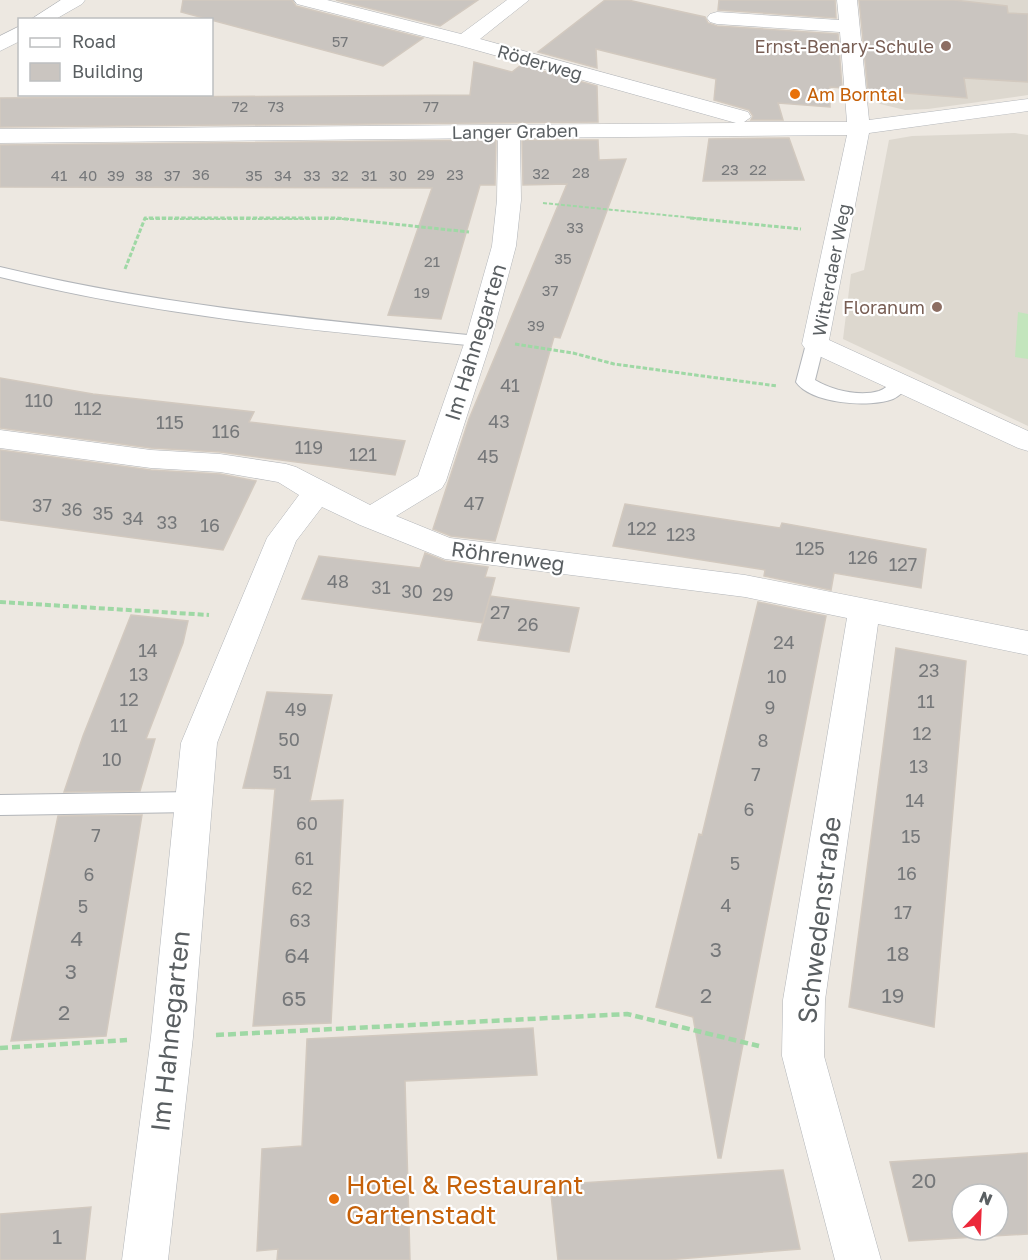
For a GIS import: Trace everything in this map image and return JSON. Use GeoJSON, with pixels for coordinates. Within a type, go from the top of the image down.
{"type":"FeatureCollection","features":[{"type":"Feature","properties":{"kind":"street"},"geometry":{"type":"LineString","coordinates":[[43,18],[75,0]]}},
{"type":"Feature","properties":{"kind":"street","name":"Röderweg"},"geometry":{"type":"LineString","coordinates":[[304,0],[465,41],[775,127]]}},
{"type":"Feature","properties":{"kind":"street"},"geometry":{"type":"LineString","coordinates":[[465,41],[519,0]]}},
{"type":"Feature","properties":{"kind":"street","name":"Witterdaer Weg"},"geometry":{"type":"LineString","coordinates":[[847,0],[859,128],[815,344],[1028,442]]}},
{"type":"Feature","properties":{"kind":"street"},"geometry":{"type":"LineString","coordinates":[[717,18],[849,27]]}},
{"type":"Feature","properties":{"kind":"street"},"geometry":{"type":"LineString","coordinates":[[0,45],[18,33]]}},
{"type":"Feature","properties":{"kind":"street","name":"Langer Graben"},"geometry":{"type":"LineString","coordinates":[[0,136],[859,128],[1028,105]]}},
{"type":"Feature","properties":{"kind":"street","name":"Im Hahnegarten"},"geometry":{"type":"LineString","coordinates":[[371,518],[431,481],[478,341],[505,236],[509,200],[509,132]]}},
{"type":"Feature","properties":{"kind":"street","name":"Röhrenweg"},"geometry":{"type":"LineString","coordinates":[[0,439],[151,459],[220,463],[286,474],[371,518],[445,549],[745,586],[1028,643]]}},
{"type":"Feature","properties":{"kind":"street","name":"Im Hahnegarten"},"geometry":{"type":"LineString","coordinates":[[145,1260],[171,1037],[199,743],[282,538],[317,492]]}},
{"type":"Feature","properties":{"kind":"street","name":"Schwedenstraße"},"geometry":{"type":"LineString","coordinates":[[858,1260],[803,1056],[804,1000],[864,611]]}},
{"type":"Feature","properties":{"kind":"lane"},"geometry":{"type":"LineString","coordinates":[[0,272],[58,287],[241,317],[478,341]]}},
{"type":"Feature","properties":{"kind":"lane"},"geometry":{"type":"LineString","coordinates":[[815,344],[806,382],[817,390],[855,398],[886,395],[901,384]]}},
{"type":"Feature","properties":{"kind":"lane"},"geometry":{"type":"LineString","coordinates":[[0,805],[193,802]]}},
{"type":"Feature","properties":{"kind":"path"},"geometry":{"type":"LineString","coordinates":[[509,200],[838,233]]}},
{"type":"Feature","properties":{"kind":"path"},"geometry":{"type":"LineString","coordinates":[[113,297],[146,218],[337,218],[505,236]]}},
{"type":"Feature","properties":{"kind":"path"},"geometry":{"type":"LineString","coordinates":[[478,341],[540,347],[614,364],[700,377],[777,386],[806,382]]}},
{"type":"Feature","properties":{"kind":"path"},"geometry":{"type":"LineString","coordinates":[[0,602],[249,617]]}},
{"type":"Feature","properties":{"kind":"path"},"geometry":{"type":"LineString","coordinates":[[0,1048],[627,1014],[803,1056]]}},
{"type":"Feature","properties":{"kind":"shaded area","name":"Ernst-Benary-Schule"},"geometry":{"type":"Polygon","coordinates":[[[862,0],[1028,0],[1028,95],[928,109],[905,110],[876,103],[866,92],[862,0]]]}},
{"type":"Feature","properties":{"kind":"shaded area","name":"Floranum"},"geometry":{"type":"Polygon","coordinates":[[[1015,133],[1028,135],[1028,426],[843,339],[851,274],[864,270],[889,140],[912,136],[1015,133]]]}},
{"type":"Feature","properties":{"kind":"green space"},"geometry":{"type":"Polygon","coordinates":[[[1018,312],[1028,314],[1028,359],[1015,357],[1018,312]]]}},
{"type":"Feature","properties":{"kind":"building"},"geometry":{"type":"Polygon","coordinates":[[[183,0],[292,0],[296,6],[423,38],[383,66],[213,21],[213,18],[181,12],[183,0]]]}},
{"type":"Feature","properties":{"kind":"building"},"geometry":{"type":"Polygon","coordinates":[[[336,0],[478,0],[440,26],[336,0]]]}},
{"type":"Feature","properties":{"kind":"building"},"geometry":{"type":"Polygon","coordinates":[[[605,0],[628,0],[705,17],[708,23],[717,26],[838,34],[842,88],[830,87],[830,107],[778,103],[783,120],[751,120],[753,116],[749,110],[714,100],[716,79],[596,49],[597,68],[538,52],[605,0]]]}},
{"type":"Feature","properties":{"kind":"building"},"geometry":{"type":"Polygon","coordinates":[[[719,0],[835,0],[836,18],[718,10],[719,0]]]}},
{"type":"Feature","properties":{"kind":"building","name":"Ernst-Benary-Schule"},"geometry":{"type":"Polygon","coordinates":[[[859,0],[954,0],[1007,6],[1008,13],[1028,14],[1028,82],[964,78],[967,98],[868,90],[859,0]]]}},
{"type":"Feature","properties":{"kind":"building"},"geometry":{"type":"Polygon","coordinates":[[[474,62],[512,72],[521,65],[597,86],[598,122],[0,127],[0,98],[470,95],[474,62]]]}},
{"type":"Feature","properties":{"kind":"building"},"geometry":{"type":"Polygon","coordinates":[[[789,138],[804,180],[703,181],[709,139],[789,138]]]}},
{"type":"Feature","properties":{"kind":"building"},"geometry":{"type":"Polygon","coordinates":[[[496,140],[495,185],[480,185],[441,319],[388,315],[432,188],[0,187],[0,145],[496,140]]]}},
{"type":"Feature","properties":{"kind":"building"},"geometry":{"type":"Polygon","coordinates":[[[522,140],[598,140],[599,160],[626,159],[560,338],[554,337],[495,541],[451,536],[433,529],[469,419],[567,184],[523,185],[522,140]]]}},
{"type":"Feature","properties":{"kind":"building"},"geometry":{"type":"Polygon","coordinates":[[[0,378],[93,394],[254,412],[249,422],[405,441],[395,475],[220,452],[151,448],[0,428],[0,378]]]}},
{"type":"Feature","properties":{"kind":"building"},"geometry":{"type":"Polygon","coordinates":[[[0,450],[151,470],[220,474],[256,481],[223,550],[0,520],[0,450]]]}},
{"type":"Feature","properties":{"kind":"building"},"geometry":{"type":"Polygon","coordinates":[[[625,504],[780,528],[782,523],[926,549],[921,588],[834,573],[831,590],[764,576],[765,570],[613,546],[625,504]]]}},
{"type":"Feature","properties":{"kind":"building"},"geometry":{"type":"Polygon","coordinates":[[[425,553],[445,561],[488,567],[485,577],[495,578],[483,623],[302,599],[319,556],[420,568],[425,553]]]}},
{"type":"Feature","properties":{"kind":"building"},"geometry":{"type":"Polygon","coordinates":[[[490,596],[579,608],[569,652],[478,640],[490,596]]]}},
{"type":"Feature","properties":{"kind":"building"},"geometry":{"type":"Polygon","coordinates":[[[758,602],[826,616],[721,1158],[718,1158],[693,1017],[656,1007],[699,834],[702,835],[758,602]]]}},
{"type":"Feature","properties":{"kind":"building"},"geometry":{"type":"Polygon","coordinates":[[[131,615],[188,621],[183,643],[146,739],[155,739],[140,791],[64,792],[83,736],[131,615]]]}},
{"type":"Feature","properties":{"kind":"building"},"geometry":{"type":"Polygon","coordinates":[[[896,648],[966,661],[934,1027],[849,1007],[896,648]]]}},
{"type":"Feature","properties":{"kind":"building"},"geometry":{"type":"Polygon","coordinates":[[[267,692],[332,695],[310,801],[343,800],[331,1023],[253,1026],[275,789],[243,788],[267,692]]]}},
{"type":"Feature","properties":{"kind":"building"},"geometry":{"type":"Polygon","coordinates":[[[142,815],[106,1036],[11,1041],[58,816],[142,815]]]}},
{"type":"Feature","properties":{"kind":"building"},"geometry":{"type":"Polygon","coordinates":[[[533,1028],[537,1075],[405,1081],[410,1260],[277,1260],[278,1249],[257,1251],[262,1149],[302,1146],[307,1039],[533,1028]]]}},
{"type":"Feature","properties":{"kind":"building"},"geometry":{"type":"Polygon","coordinates":[[[1028,1153],[1028,1234],[1010,1235],[1010,1182],[950,1182],[950,1239],[909,1241],[890,1162],[1028,1153]]]}},
{"type":"Feature","properties":{"kind":"building"},"geometry":{"type":"Polygon","coordinates":[[[783,1170],[800,1249],[666,1260],[558,1260],[550,1185],[783,1170]]]}},
{"type":"Feature","properties":{"kind":"building"},"geometry":{"type":"Polygon","coordinates":[[[91,1207],[85,1260],[0,1260],[0,1214],[91,1207]]]}},
{"type":"Feature","properties":{"kind":"place","name":"Ernst-Benary-Schule"},"geometry":{"type":"Point","coordinates":[946,46]}},
{"type":"Feature","properties":{"kind":"place","name":"Am Borntal"},"geometry":{"type":"Point","coordinates":[795,94]}},
{"type":"Feature","properties":{"kind":"place","name":"Floranum"},"geometry":{"type":"Point","coordinates":[937,307]}},
{"type":"Feature","properties":{"kind":"place","name":"Hotel & Restaurant Gartenstadt"},"geometry":{"type":"Point","coordinates":[334,1199]}}]}
